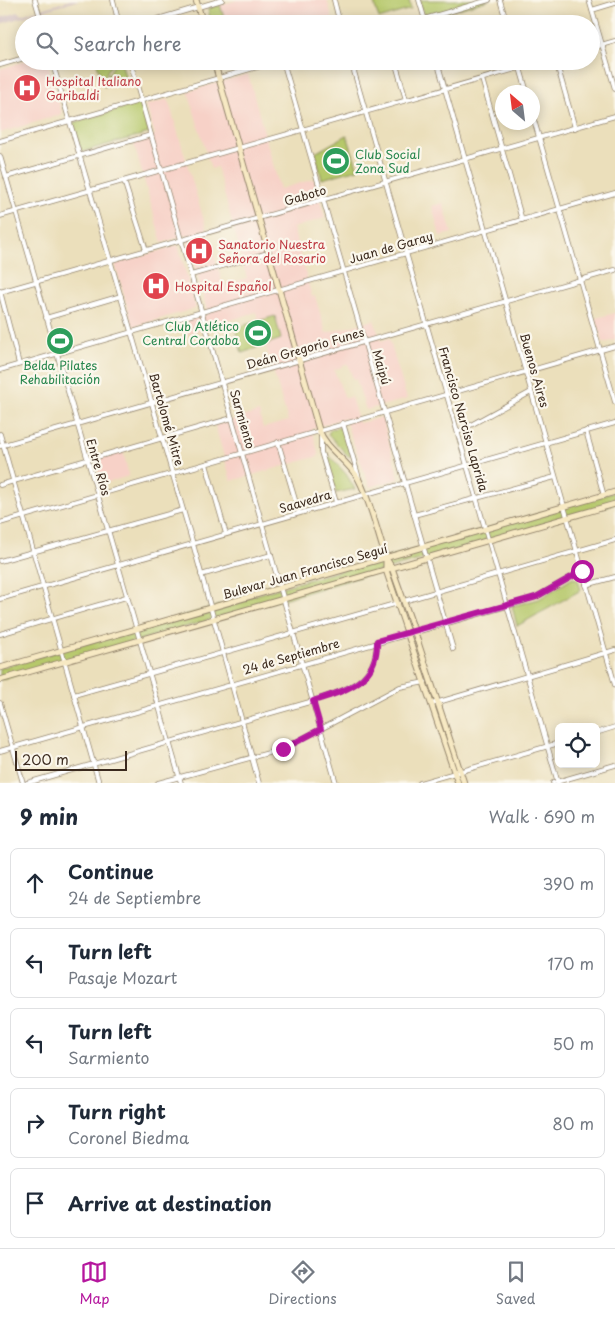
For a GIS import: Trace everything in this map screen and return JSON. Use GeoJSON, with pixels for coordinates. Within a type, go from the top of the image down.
{"type":"FeatureCollection","features":[{"type":"Feature","properties":{"kind":"main road"},"geometry":{"type":"LineString","coordinates":[[196,0],[200,15]]}},
{"type":"Feature","properties":{"kind":"main road"},"geometry":{"type":"LineString","coordinates":[[217,70],[320,433],[352,470],[361,485],[386,558],[392,568],[401,602]]}},
{"type":"Feature","properties":{"kind":"main road","name":"Bulevar Juan Francisco Seguí"},"geometry":{"type":"LineString","coordinates":[[0,668],[615,492]]}},
{"type":"Feature","properties":{"kind":"main road","name":"Bulevar Juan Francisco Seguí"},"geometry":{"type":"LineString","coordinates":[[0,680],[615,504]]}},
{"type":"Feature","properties":{"kind":"main road"},"geometry":{"type":"LineString","coordinates":[[386,558],[386,570],[412,631],[458,772],[464,783]]}},
{"type":"Feature","properties":{"kind":"main road"},"geometry":{"type":"LineString","coordinates":[[412,631],[425,682],[435,703]]}},
{"type":"Feature","properties":{"kind":"main road"},"geometry":{"type":"LineString","coordinates":[[458,772],[458,783]]}},
{"type":"Feature","properties":{"kind":"street"},"geometry":{"type":"LineString","coordinates":[[35,0],[39,15]]}},
{"type":"Feature","properties":{"kind":"street"},"geometry":{"type":"LineString","coordinates":[[113,0],[117,15]]}},
{"type":"Feature","properties":{"kind":"street"},"geometry":{"type":"LineString","coordinates":[[171,15],[222,0]]}},
{"type":"Feature","properties":{"kind":"street"},"geometry":{"type":"LineString","coordinates":[[334,0],[338,15]]}},
{"type":"Feature","properties":{"kind":"street"},"geometry":{"type":"LineString","coordinates":[[419,0],[423,15]]}},
{"type":"Feature","properties":{"kind":"street"},"geometry":{"type":"LineString","coordinates":[[443,15],[489,0]]}},
{"type":"Feature","properties":{"kind":"street"},"geometry":{"type":"LineString","coordinates":[[500,0],[504,15]]}},
{"type":"Feature","properties":{"kind":"street"},"geometry":{"type":"LineString","coordinates":[[589,0],[593,15]]}},
{"type":"Feature","properties":{"kind":"street"},"geometry":{"type":"LineString","coordinates":[[592,10],[615,3]]}},
{"type":"Feature","properties":{"kind":"street"},"geometry":{"type":"LineString","coordinates":[[600,38],[613,74],[615,89]]}},
{"type":"Feature","properties":{"kind":"street"},"geometry":{"type":"LineString","coordinates":[[602,45],[615,41]]}},
{"type":"Feature","properties":{"kind":"street"},"geometry":{"type":"LineString","coordinates":[[0,65],[15,61]]}},
{"type":"Feature","properties":{"kind":"street","name":"Bartolomé Mitre"},"geometry":{"type":"LineString","coordinates":[[55,70],[193,544],[259,783]]}},
{"type":"Feature","properties":{"kind":"street","name":"Sarmiento"},"geometry":{"type":"LineString","coordinates":[[133,70],[336,783]]}},
{"type":"Feature","properties":{"kind":"street"},"geometry":{"type":"LineString","coordinates":[[0,141],[247,70]]}},
{"type":"Feature","properties":{"kind":"street","name":"Maipú"},"geometry":{"type":"LineString","coordinates":[[286,70],[453,650]]}},
{"type":"Feature","properties":{"kind":"street","name":"Francisco Narciso Laprida"},"geometry":{"type":"LineString","coordinates":[[354,70],[558,782]]}},
{"type":"Feature","properties":{"kind":"street"},"geometry":{"type":"LineString","coordinates":[[398,70],[406,100]]}},
{"type":"Feature","properties":{"kind":"street","name":"Buenos Aires"},"geometry":{"type":"LineString","coordinates":[[439,70],[615,685]]}},
{"type":"Feature","properties":{"kind":"street"},"geometry":{"type":"LineString","coordinates":[[0,216],[513,70]]}},
{"type":"Feature","properties":{"kind":"street"},"geometry":{"type":"LineString","coordinates":[[521,70],[525,85]]}},
{"type":"Feature","properties":{"kind":"street"},"geometry":{"type":"LineString","coordinates":[[559,70],[575,128]]}},
{"type":"Feature","properties":{"kind":"street"},"geometry":{"type":"LineString","coordinates":[[482,79],[522,220]]}},
{"type":"Feature","properties":{"kind":"street","name":"Gaboto"},"geometry":{"type":"LineString","coordinates":[[0,292],[615,116]]}},
{"type":"Feature","properties":{"kind":"street"},"geometry":{"type":"LineString","coordinates":[[537,130],[615,402]]}},
{"type":"Feature","properties":{"kind":"street"},"geometry":{"type":"LineString","coordinates":[[6,177],[151,135]]}},
{"type":"Feature","properties":{"kind":"street","name":"Entre Ríos"},"geometry":{"type":"LineString","coordinates":[[0,156],[135,630],[140,640],[181,783]]}},
{"type":"Feature","properties":{"kind":"street"},"geometry":{"type":"LineString","coordinates":[[124,181],[146,250]]}},
{"type":"Feature","properties":{"kind":"street","name":"Juan de Garay"},"geometry":{"type":"LineString","coordinates":[[0,370],[615,193]]}},
{"type":"Feature","properties":{"kind":"street"},"geometry":{"type":"LineString","coordinates":[[191,275],[268,253]]}},
{"type":"Feature","properties":{"kind":"street","name":"Deán Gregorio Funes"},"geometry":{"type":"LineString","coordinates":[[2,446],[615,270]]}},
{"type":"Feature","properties":{"kind":"street"},"geometry":{"type":"LineString","coordinates":[[0,292],[20,364]]}},
{"type":"Feature","properties":{"kind":"street"},"geometry":{"type":"LineString","coordinates":[[46,318],[121,296]]}},
{"type":"Feature","properties":{"kind":"street"},"geometry":{"type":"LineString","coordinates":[[0,523],[278,442],[320,433],[343,423],[615,346]]}},
{"type":"Feature","properties":{"kind":"street"},"geometry":{"type":"LineString","coordinates":[[458,432],[531,392]]}},
{"type":"Feature","properties":{"kind":"street"},"geometry":{"type":"LineString","coordinates":[[0,484],[232,418]]}},
{"type":"Feature","properties":{"kind":"street"},"geometry":{"type":"LineString","coordinates":[[343,423],[361,485]]}},
{"type":"Feature","properties":{"kind":"street","name":"Saavedra"},"geometry":{"type":"LineString","coordinates":[[0,599],[615,423]]}},
{"type":"Feature","properties":{"kind":"street"},"geometry":{"type":"LineString","coordinates":[[586,431],[604,496]]}},
{"type":"Feature","properties":{"kind":"street"},"geometry":{"type":"LineString","coordinates":[[320,433],[321,452],[336,502]]}},
{"type":"Feature","properties":{"kind":"street"},"geometry":{"type":"LineString","coordinates":[[0,434],[99,783]]}},
{"type":"Feature","properties":{"kind":"street"},"geometry":{"type":"LineString","coordinates":[[278,442],[299,513]]}},
{"type":"Feature","properties":{"kind":"street"},"geometry":{"type":"LineString","coordinates":[[206,464],[226,534]]}},
{"type":"Feature","properties":{"kind":"street"},"geometry":{"type":"LineString","coordinates":[[414,515],[555,477]]}},
{"type":"Feature","properties":{"kind":"street"},"geometry":{"type":"LineString","coordinates":[[0,561],[183,510]]}},
{"type":"Feature","properties":{"kind":"street"},"geometry":{"type":"LineString","coordinates":[[74,695],[615,540]]}},
{"type":"Feature","properties":{"kind":"street"},"geometry":{"type":"LineString","coordinates":[[201,575],[271,555]]}},
{"type":"Feature","properties":{"kind":"street","name":"24 de Septiembre"},"geometry":{"type":"LineString","coordinates":[[0,751],[377,641],[507,606],[536,597],[582,571]]}},
{"type":"Feature","properties":{"kind":"street"},"geometry":{"type":"LineString","coordinates":[[586,585],[615,577]]}},
{"type":"Feature","properties":{"kind":"street"},"geometry":{"type":"LineString","coordinates":[[0,634],[126,597]]}},
{"type":"Feature","properties":{"kind":"street"},"geometry":{"type":"LineString","coordinates":[[27,783],[313,701],[348,689],[358,682],[373,664],[377,653],[377,641]]}},
{"type":"Feature","properties":{"kind":"street"},"geometry":{"type":"LineString","coordinates":[[435,703],[615,650]]}},
{"type":"Feature","properties":{"kind":"street"},"geometry":{"type":"LineString","coordinates":[[158,783],[283,749],[400,687],[425,682]]}},
{"type":"Feature","properties":{"kind":"street"},"geometry":{"type":"LineString","coordinates":[[0,703],[1,714],[23,783]]}},
{"type":"Feature","properties":{"kind":"street"},"geometry":{"type":"LineString","coordinates":[[600,732],[615,727]]}},
{"type":"Feature","properties":{"kind":"street"},"geometry":{"type":"LineString","coordinates":[[420,783],[555,744]]}},
{"type":"Feature","properties":{"kind":"street"},"geometry":{"type":"LineString","coordinates":[[553,783],[615,765]]}},
{"type":"Feature","properties":{"kind":"shaded area"},"geometry":{"type":"Polygon","coordinates":[[[71,0],[79,0],[30,15],[21,15],[71,0]]]}},
{"type":"Feature","properties":{"kind":"shaded area"},"geometry":{"type":"Polygon","coordinates":[[[237,0],[327,0],[331,15],[223,15],[220,5],[237,0]]]}},
{"type":"Feature","properties":{"kind":"shaded area"},"geometry":{"type":"Polygon","coordinates":[[[19,12],[21,15],[15,15],[15,19],[0,24],[0,18],[19,12]]]}},
{"type":"Feature","properties":{"kind":"shaded area","name":"Hospital Italiano Garibaldi"},"geometry":{"type":"Polygon","coordinates":[[[15,64],[15,70],[50,70],[62,114],[0,133],[0,69],[15,64]]]}},
{"type":"Feature","properties":{"kind":"shaded area"},"geometry":{"type":"Polygon","coordinates":[[[248,74],[280,189],[314,179],[325,218],[293,228],[312,297],[315,296],[326,333],[374,320],[381,341],[389,338],[407,399],[366,410],[356,379],[353,379],[348,364],[334,370],[345,398],[351,397],[359,423],[382,417],[399,479],[370,487],[344,418],[312,429],[319,456],[231,481],[215,425],[259,412],[263,428],[288,421],[256,312],[185,335],[182,322],[208,314],[186,235],[162,243],[133,141],[155,135],[146,105],[168,99],[223,285],[247,278],[217,167],[211,169],[188,91],[248,74]]]}},
{"type":"Feature","properties":{"kind":"shaded area"},"geometry":{"type":"Polygon","coordinates":[[[443,203],[452,233],[440,236],[432,206],[443,203]]]}},
{"type":"Feature","properties":{"kind":"shaded area","name":"Hospital Español"},"geometry":{"type":"Polygon","coordinates":[[[178,245],[196,308],[133,327],[115,264],[178,245]]]}},
{"type":"Feature","properties":{"kind":"shaded area"},"geometry":{"type":"Polygon","coordinates":[[[615,313],[615,340],[603,343],[596,318],[615,313]]]}},
{"type":"Feature","properties":{"kind":"shaded area"},"geometry":{"type":"Polygon","coordinates":[[[123,451],[129,476],[102,484],[95,459],[123,451]]]}},
{"type":"Feature","properties":{"kind":"green space"},"geometry":{"type":"Polygon","coordinates":[[[373,0],[409,0],[411,9],[392,15],[378,15],[373,0]]]}},
{"type":"Feature","properties":{"kind":"green space"},"geometry":{"type":"Polygon","coordinates":[[[419,0],[489,0],[438,15],[424,15],[419,0]]]}},
{"type":"Feature","properties":{"kind":"green space"},"geometry":{"type":"Polygon","coordinates":[[[220,5],[223,15],[209,15],[208,8],[220,5]]]}},
{"type":"Feature","properties":{"kind":"green space"},"geometry":{"type":"Polygon","coordinates":[[[99,70],[108,70],[103,79],[99,70]]]}},
{"type":"Feature","properties":{"kind":"green space"},"geometry":{"type":"Polygon","coordinates":[[[111,70],[123,70],[126,80],[104,87],[103,84],[111,70]]]}},
{"type":"Feature","properties":{"kind":"green space"},"geometry":{"type":"Polygon","coordinates":[[[140,103],[149,133],[81,152],[73,123],[140,103]]]}},
{"type":"Feature","properties":{"kind":"green space","name":"Club Social Zona Sud"},"geometry":{"type":"Polygon","coordinates":[[[347,135],[358,169],[322,179],[315,153],[347,135]]]}},
{"type":"Feature","properties":{"kind":"green space","name":"Club Atlético Central Cordoba"},"geometry":{"type":"Polygon","coordinates":[[[275,316],[281,339],[242,353],[235,328],[275,316]]]}},
{"type":"Feature","properties":{"kind":"green space"},"geometry":{"type":"Polygon","coordinates":[[[342,427],[351,455],[349,457],[328,434],[331,429],[342,427]]]}},
{"type":"Feature","properties":{"kind":"green space"},"geometry":{"type":"Polygon","coordinates":[[[324,450],[346,474],[355,489],[336,493],[324,450]]]}},
{"type":"Feature","properties":{"kind":"green space"},"geometry":{"type":"Polygon","coordinates":[[[615,492],[615,504],[0,680],[0,668],[615,492]]]}},
{"type":"Feature","properties":{"kind":"green space"},"geometry":{"type":"Polygon","coordinates":[[[573,578],[578,580],[581,590],[517,626],[512,606],[539,599],[573,578]]]}},
{"type":"Feature","properties":{"kind":"place","name":"Hospital Italiano Garibaldi"},"geometry":{"type":"Point","coordinates":[27,88]}},
{"type":"Feature","properties":{"kind":"place","name":"Club Social Zona Sud"},"geometry":{"type":"Point","coordinates":[336,161]}},
{"type":"Feature","properties":{"kind":"place","name":"Sanatorio Nuestra Señora del Rosario"},"geometry":{"type":"Point","coordinates":[199,251]}},
{"type":"Feature","properties":{"kind":"place","name":"Hospital Español"},"geometry":{"type":"Point","coordinates":[156,286]}},
{"type":"Feature","properties":{"kind":"place","name":"Club Atlético Central Cordoba"},"geometry":{"type":"Point","coordinates":[258,333]}},
{"type":"Feature","properties":{"kind":"place","name":"Belda Pilates Rehabilitación"},"geometry":{"type":"Point","coordinates":[60,341]}},
{"type":"Feature","properties":{"kind":"route"},"geometry":{"type":"LineString","coordinates":[[283,749],[321,729],[313,701],[348,689],[366,675],[377,653],[377,641],[536,597],[582,571]]}}]}
